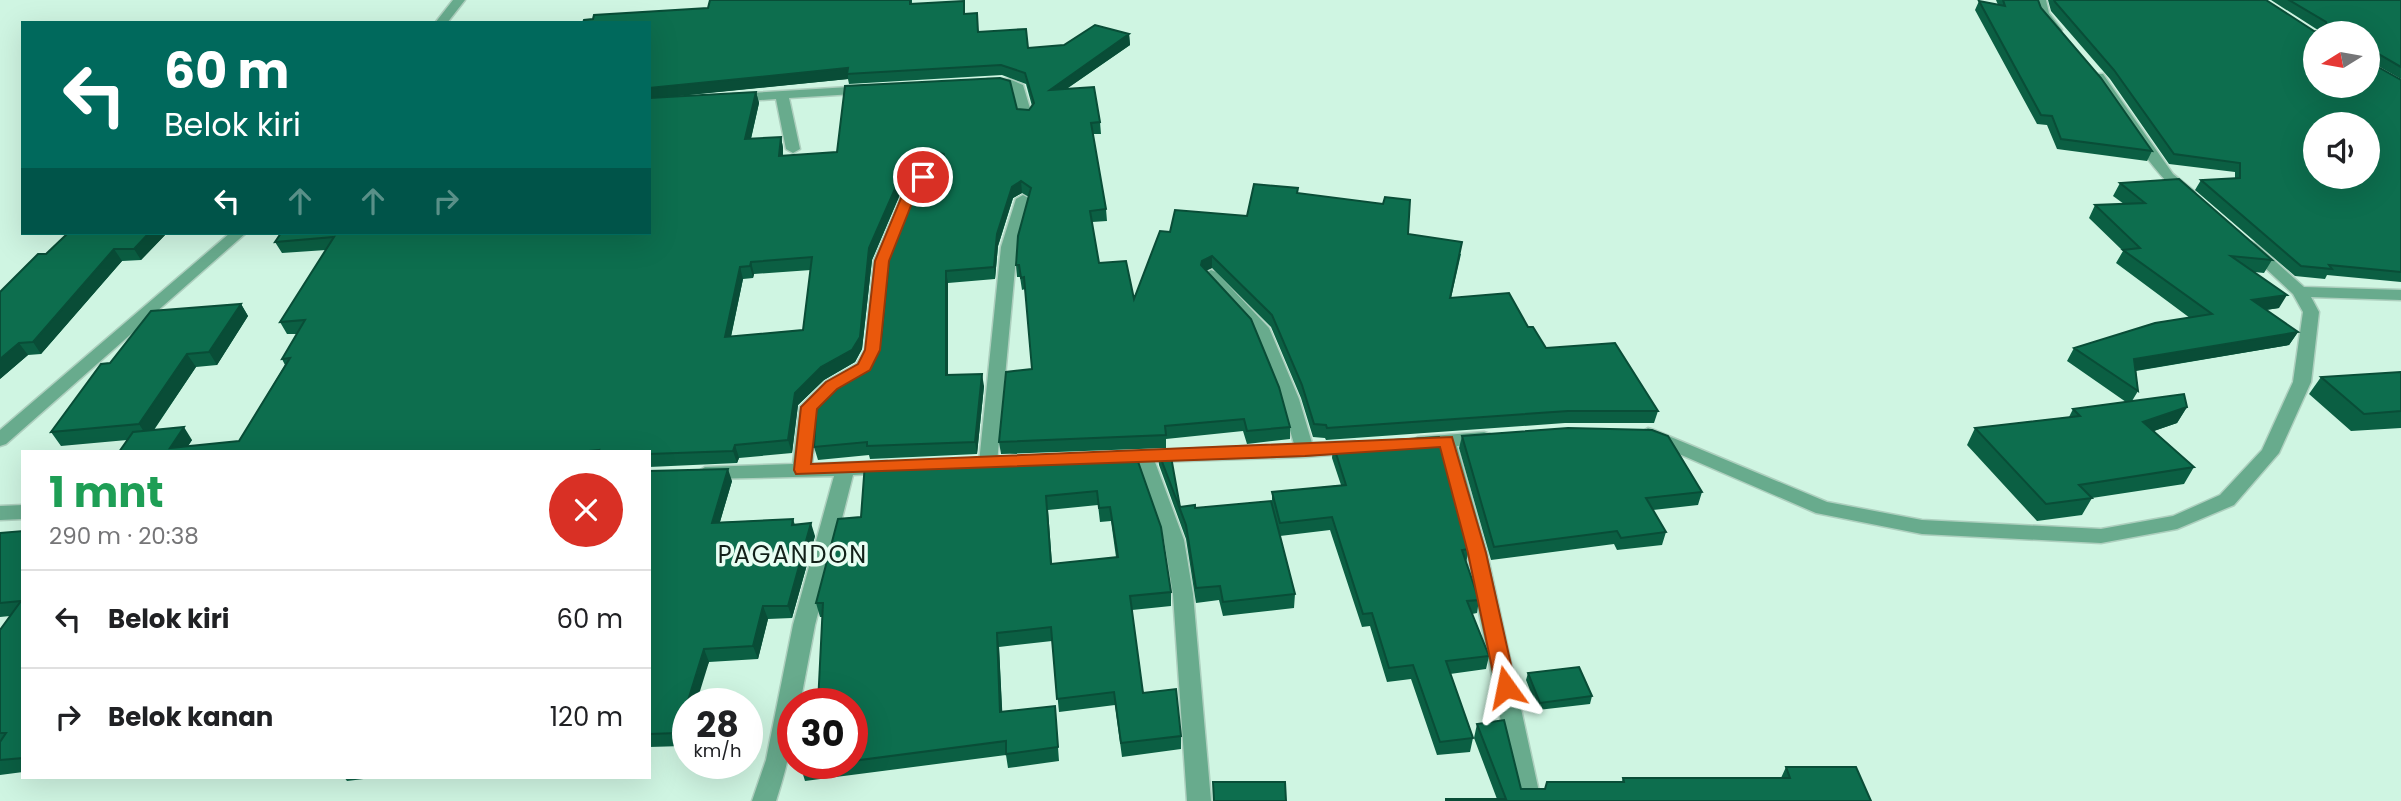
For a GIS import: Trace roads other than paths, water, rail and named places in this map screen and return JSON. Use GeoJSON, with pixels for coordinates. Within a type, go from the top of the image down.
{"type":"FeatureCollection","features":[{"type":"Feature","properties":{"kind":"street"},"geometry":{"type":"LineString","coordinates":[[443,21],[459,0]]}},
{"type":"Feature","properties":{"kind":"street"},"geometry":{"type":"LineString","coordinates":[[2040,0],[2043,13],[2068,44]]}},
{"type":"Feature","properties":{"kind":"street"},"geometry":{"type":"LineString","coordinates":[[2086,63],[2104,83],[2168,177],[2197,202]]}},
{"type":"Feature","properties":{"kind":"street"},"geometry":{"type":"LineString","coordinates":[[975,84],[1002,82],[1019,88],[1025,115]]}},
{"type":"Feature","properties":{"kind":"street"},"geometry":{"type":"LineString","coordinates":[[715,99],[878,90]]}},
{"type":"Feature","properties":{"kind":"street"},"geometry":{"type":"LineString","coordinates":[[782,95],[793,149]]}},
{"type":"Feature","properties":{"kind":"street"},"geometry":{"type":"LineString","coordinates":[[802,470],[809,407],[831,386],[864,367],[873,350],[882,261],[913,186],[937,168]]}},
{"type":"Feature","properties":{"kind":"street"},"geometry":{"type":"LineString","coordinates":[[1014,462],[981,463],[1009,247],[1023,199]]}},
{"type":"Feature","properties":{"kind":"street"},"geometry":{"type":"LineString","coordinates":[[1627,433],[1651,434],[1823,508],[1922,527],[2102,536],[2177,522],[2227,500],[2270,453],[2302,382],[2311,312],[2300,292],[2235,233]]}},
{"type":"Feature","properties":{"kind":"street"},"geometry":{"type":"LineString","coordinates":[[0,440],[237,235]]}},
{"type":"Feature","properties":{"kind":"street"},"geometry":{"type":"LineString","coordinates":[[1211,275],[1261,328],[1290,399],[1305,451]]}},
{"type":"Feature","properties":{"kind":"street"},"geometry":{"type":"LineString","coordinates":[[2300,292],[2401,295]]}},
{"type":"Feature","properties":{"kind":"street"},"geometry":{"type":"LineString","coordinates":[[1395,444],[1499,437]]}},
{"type":"Feature","properties":{"kind":"street"},"geometry":{"type":"LineString","coordinates":[[1446,441],[1477,553],[1529,801]]}},
{"type":"Feature","properties":{"kind":"street"},"geometry":{"type":"LineString","coordinates":[[1092,459],[1369,446]]}},
{"type":"Feature","properties":{"kind":"street"},"geometry":{"type":"LineString","coordinates":[[1144,457],[1174,540],[1183,594],[1199,801]]}},
{"type":"Feature","properties":{"kind":"street"},"geometry":{"type":"LineString","coordinates":[[691,474],[910,467]]}},
{"type":"Feature","properties":{"kind":"street"},"geometry":{"type":"LineString","coordinates":[[764,801],[778,760],[804,625],[845,469]]}},
{"type":"Feature","properties":{"kind":"street"},"geometry":{"type":"LineString","coordinates":[[0,513],[21,512]]}},
{"type":"Feature","properties":{"kind":"district","name":"PAGANDON"},"geometry":{"type":"Point","coordinates":[793,554]}}]}
